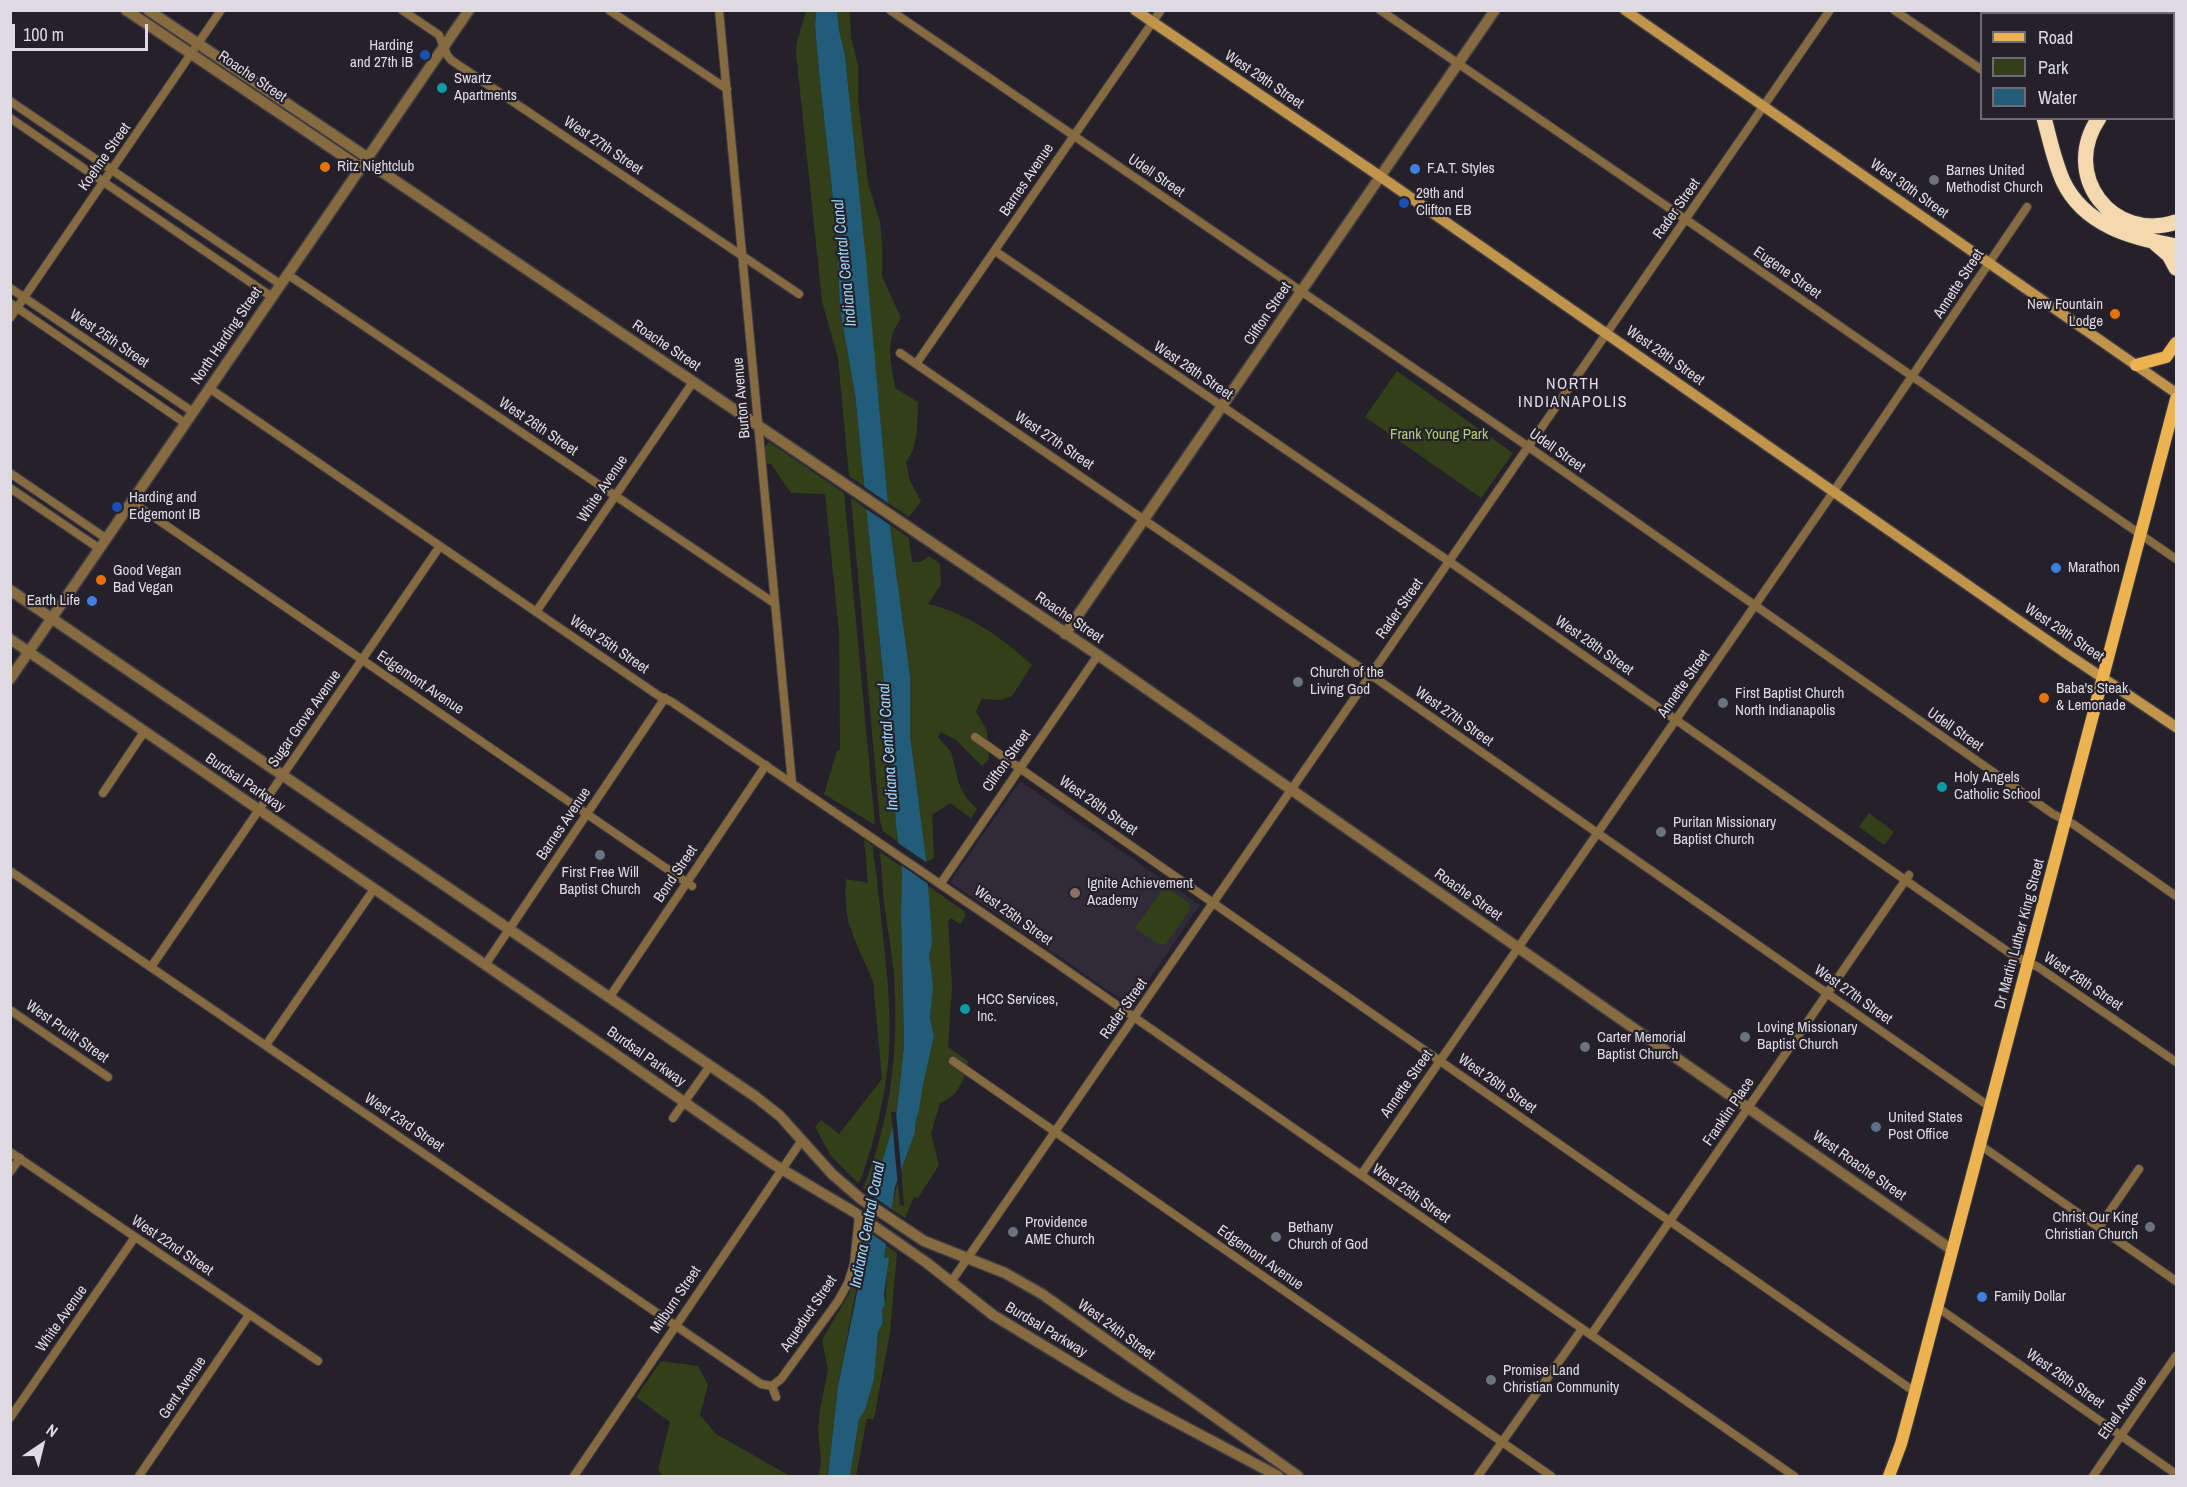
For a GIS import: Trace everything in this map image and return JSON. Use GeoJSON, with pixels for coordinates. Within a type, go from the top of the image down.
{"type":"FeatureCollection","features":[{"type":"Feature","properties":{"kind":"highway"},"geometry":{"type":"LineString","coordinates":[[2045,120],[2057,167],[2066,187],[2091,216],[2122,233],[2176,246]]}},
{"type":"Feature","properties":{"kind":"highway"},"geometry":{"type":"LineString","coordinates":[[2098,120],[2087,144],[2085,165],[2089,182],[2102,204],[2118,217],[2137,225],[2159,226],[2176,222]]}},
{"type":"Feature","properties":{"kind":"highway"},"geometry":{"type":"LineString","coordinates":[[2153,242],[2165,251],[2176,268]]}},
{"type":"Feature","properties":{"kind":"main road","name":"West 29th Street"},"geometry":{"type":"LineString","coordinates":[[1134,10],[1381,177],[2176,728]]}},
{"type":"Feature","properties":{"kind":"main road","name":"West 30th Street"},"geometry":{"type":"LineString","coordinates":[[1625,10],[2176,393]]}},
{"type":"Feature","properties":{"kind":"main road"},"geometry":{"type":"LineString","coordinates":[[2136,365],[2166,357],[2176,343]]}},
{"type":"Feature","properties":{"kind":"main road","name":"Dr Martin Luther King Street"},"geometry":{"type":"LineString","coordinates":[[1889,1476],[1901,1444],[1915,1392],[2176,399]]}},
{"type":"Feature","properties":{"kind":"street","name":"Roache Street"},"geometry":{"type":"LineString","coordinates":[[126,10],[365,162]]}},
{"type":"Feature","properties":{"kind":"street","name":"Roache Street"},"geometry":{"type":"LineString","coordinates":[[148,10],[365,162],[1098,655],[1749,1107]]}},
{"type":"Feature","properties":{"kind":"street","name":"Koehne Street"},"geometry":{"type":"LineString","coordinates":[[10,318],[14,305],[25,297],[221,10]]}},
{"type":"Feature","properties":{"kind":"street","name":"West 27th Street"},"geometry":{"type":"LineString","coordinates":[[402,10],[439,35],[451,60],[799,294]]}},
{"type":"Feature","properties":{"kind":"street","name":"North Harding Street"},"geometry":{"type":"LineString","coordinates":[[10,679],[469,10]]}},
{"type":"Feature","properties":{"kind":"street"},"geometry":{"type":"LineString","coordinates":[[609,10],[727,89]]}},
{"type":"Feature","properties":{"kind":"street","name":"Burton Avenue"},"geometry":{"type":"LineString","coordinates":[[719,10],[792,783]]}},
{"type":"Feature","properties":{"kind":"street","name":"Udell Street"},"geometry":{"type":"LineString","coordinates":[[890,10],[1529,447],[2053,814],[2066,819],[2176,896]]}},
{"type":"Feature","properties":{"kind":"street","name":"Barnes Avenue"},"geometry":{"type":"LineString","coordinates":[[916,364],[1161,10]]}},
{"type":"Feature","properties":{"kind":"street","name":"Eugene Street"},"geometry":{"type":"LineString","coordinates":[[1380,10],[2176,559]]}},
{"type":"Feature","properties":{"kind":"street","name":"Clifton Street"},"geometry":{"type":"LineString","coordinates":[[1065,634],[1495,10]]}},
{"type":"Feature","properties":{"kind":"street","name":"Rader Street"},"geometry":{"type":"LineString","coordinates":[[951,1282],[1830,10]]}},
{"type":"Feature","properties":{"kind":"street"},"geometry":{"type":"LineString","coordinates":[[1894,10],[1980,69]]}},
{"type":"Feature","properties":{"kind":"street"},"geometry":{"type":"LineString","coordinates":[[10,101],[280,285]]}},
{"type":"Feature","properties":{"kind":"street"},"geometry":{"type":"LineString","coordinates":[[10,118],[272,297]]}},
{"type":"Feature","properties":{"kind":"street","name":"Annette Street"},"geometry":{"type":"LineString","coordinates":[[1361,1175],[1952,320],[1988,262],[2027,207]]}},
{"type":"Feature","properties":{"kind":"street","name":"West 28th Street"},"geometry":{"type":"LineString","coordinates":[[995,252],[1450,561],[1907,877],[2014,956],[2028,962],[2176,1062]]}},
{"type":"Feature","properties":{"kind":"street","name":"West 26th Street"},"geometry":{"type":"LineString","coordinates":[[287,274],[774,603]]}},
{"type":"Feature","properties":{"kind":"street","name":"West 25th Street"},"geometry":{"type":"LineString","coordinates":[[10,288],[193,412]]}},
{"type":"Feature","properties":{"kind":"street","name":"West 25th Street"},"geometry":{"type":"LineString","coordinates":[[14,305],[185,423]]}},
{"type":"Feature","properties":{"kind":"street","name":"West 27th Street"},"geometry":{"type":"LineString","coordinates":[[900,353],[1371,675],[1990,1107]]}},
{"type":"Feature","properties":{"kind":"street","name":"White Avenue"},"geometry":{"type":"LineString","coordinates":[[536,612],[693,382]]}},
{"type":"Feature","properties":{"kind":"street","name":"West 25th Street"},"geometry":{"type":"LineString","coordinates":[[209,388],[536,612],[938,881],[1794,1476]]}},
{"type":"Feature","properties":{"kind":"street"},"geometry":{"type":"LineString","coordinates":[[10,473],[107,539]]}},
{"type":"Feature","properties":{"kind":"street"},"geometry":{"type":"LineString","coordinates":[[10,488],[100,549]]}},
{"type":"Feature","properties":{"kind":"street","name":"Edgemont Avenue"},"geometry":{"type":"LineString","coordinates":[[132,502],[689,884]]}},
{"type":"Feature","properties":{"kind":"street","name":"Sugar Grove Avenue"},"geometry":{"type":"LineString","coordinates":[[151,967],[440,546]]}},
{"type":"Feature","properties":{"kind":"street","name":"Burdsal Parkway"},"geometry":{"type":"LineString","coordinates":[[10,590],[765,1104],[802,1140],[832,1174],[861,1199],[904,1228]]}},
{"type":"Feature","properties":{"kind":"street","name":"Burdsal Parkway"},"geometry":{"type":"LineString","coordinates":[[10,639],[686,1102],[780,1169],[901,1244],[993,1315],[1109,1386],[1278,1476]]}},
{"type":"Feature","properties":{"kind":"street","name":"Clifton Street"},"geometry":{"type":"LineString","coordinates":[[938,881],[1021,768],[1098,655]]}},
{"type":"Feature","properties":{"kind":"street","name":"Barnes Avenue"},"geometry":{"type":"LineString","coordinates":[[485,965],[665,698]]}},
{"type":"Feature","properties":{"kind":"street"},"geometry":{"type":"LineString","coordinates":[[103,793],[144,732]]}},
{"type":"Feature","properties":{"kind":"street","name":"West 26th Street"},"geometry":{"type":"LineString","coordinates":[[975,737],[1915,1392]]}},
{"type":"Feature","properties":{"kind":"street","name":"Bond Street"},"geometry":{"type":"LineString","coordinates":[[609,998],[689,884],[766,765]]}},
{"type":"Feature","properties":{"kind":"street","name":"West 23rd Street"},"geometry":{"type":"LineString","coordinates":[[10,871],[761,1384],[772,1386]]}},
{"type":"Feature","properties":{"kind":"street","name":"Franklin Place"},"geometry":{"type":"LineString","coordinates":[[1591,1335],[1907,877]]}},
{"type":"Feature","properties":{"kind":"street"},"geometry":{"type":"LineString","coordinates":[[266,1045],[374,889]]}},
{"type":"Feature","properties":{"kind":"street","name":"West Pruitt Street"},"geometry":{"type":"LineString","coordinates":[[10,1010],[108,1077]]}},
{"type":"Feature","properties":{"kind":"street","name":"Edgemont Avenue"},"geometry":{"type":"LineString","coordinates":[[953,1061],[1551,1476]]}},
{"type":"Feature","properties":{"kind":"street"},"geometry":{"type":"LineString","coordinates":[[673,1118],[710,1066]]}},
{"type":"Feature","properties":{"kind":"street","name":"West Roache Street"},"geometry":{"type":"LineString","coordinates":[[1749,1107],[1952,1250]]}},
{"type":"Feature","properties":{"kind":"street","name":"Milburn Street"},"geometry":{"type":"LineString","coordinates":[[574,1476],[780,1169],[802,1140]]}},
{"type":"Feature","properties":{"kind":"street"},"geometry":{"type":"LineString","coordinates":[[1980,1145],[2176,1281]]}},
{"type":"Feature","properties":{"kind":"street","name":"West 22nd Street"},"geometry":{"type":"LineString","coordinates":[[10,1152],[318,1361]]}},
{"type":"Feature","properties":{"kind":"street"},"geometry":{"type":"LineString","coordinates":[[10,1172],[20,1158]]}},
{"type":"Feature","properties":{"kind":"street"},"geometry":{"type":"LineString","coordinates":[[2099,1227],[2139,1169]]}},
{"type":"Feature","properties":{"kind":"street","name":"Aqueduct Street"},"geometry":{"type":"LineString","coordinates":[[772,1386],[781,1379],[838,1301],[848,1283],[854,1264],[862,1218]]}},
{"type":"Feature","properties":{"kind":"street","name":"West 24th Street"},"geometry":{"type":"LineString","coordinates":[[904,1228],[933,1246],[1011,1277],[1042,1294],[1298,1476]]}},
{"type":"Feature","properties":{"kind":"street","name":"White Avenue"},"geometry":{"type":"LineString","coordinates":[[10,1418],[135,1237]]}},
{"type":"Feature","properties":{"kind":"street","name":"West 26th Street"},"geometry":{"type":"LineString","coordinates":[[1937,1307],[2176,1474]]}},
{"type":"Feature","properties":{"kind":"street","name":"Gent Avenue"},"geometry":{"type":"LineString","coordinates":[[139,1476],[249,1315]]}},
{"type":"Feature","properties":{"kind":"street"},"geometry":{"type":"LineString","coordinates":[[1478,1476],[1582,1329]]}},
{"type":"Feature","properties":{"kind":"street","name":"Ethel Avenue"},"geometry":{"type":"LineString","coordinates":[[2093,1476],[2176,1356]]}},
{"type":"Feature","properties":{"kind":"street"},"geometry":{"type":"LineString","coordinates":[[772,1386],[776,1397]]}},
{"type":"Feature","properties":{"kind":"shaded area","name":"Ignite Achievement Academy"},"geometry":{"type":"Polygon","coordinates":[[[1020,781],[1200,905],[1131,1006],[950,882],[1020,781]]]}},
{"type":"Feature","properties":{"kind":"green space"},"geometry":{"type":"Polygon","coordinates":[[[806,11],[816,11],[819,72],[837,235],[840,310],[855,394],[864,486],[849,476],[838,358],[822,301],[796,53],[806,11]]]}},
{"type":"Feature","properties":{"kind":"green space"},"geometry":{"type":"Polygon","coordinates":[[[837,11],[850,11],[851,38],[858,65],[858,99],[868,183],[880,222],[882,276],[901,318],[892,335],[890,352],[895,388],[918,402],[915,441],[906,462],[910,481],[921,501],[909,517],[888,503],[845,55],[837,11]]]}},
{"type":"Feature","properties":{"kind":"green space","name":"Frank Young Park"},"geometry":{"type":"Polygon","coordinates":[[[1397,371],[1513,453],[1481,498],[1365,417],[1397,371]]]}},
{"type":"Feature","properties":{"kind":"green space"},"geometry":{"type":"Polygon","coordinates":[[[769,442],[844,493],[875,825],[824,794],[837,751],[840,750],[839,633],[825,494],[791,493],[771,464],[765,463],[765,447],[769,442]]]}},
{"type":"Feature","properties":{"kind":"green space"},"geometry":{"type":"Polygon","coordinates":[[[851,498],[867,509],[899,843],[883,831],[880,821],[851,498]]]}},
{"type":"Feature","properties":{"kind":"green space"},"geometry":{"type":"Polygon","coordinates":[[[890,525],[909,538],[912,562],[920,562],[929,556],[940,564],[941,585],[928,604],[971,620],[1008,645],[1032,665],[1012,696],[1001,700],[982,699],[976,711],[987,731],[989,759],[982,766],[955,739],[941,732],[938,737],[951,752],[959,784],[967,799],[977,809],[971,818],[950,803],[932,815],[934,858],[926,862],[910,735],[910,676],[890,525]]]}},
{"type":"Feature","properties":{"kind":"green space"},"geometry":{"type":"Polygon","coordinates":[[[1869,813],[1894,832],[1884,845],[1859,827],[1869,813]]]}},
{"type":"Feature","properties":{"kind":"green space"},"geometry":{"type":"Polygon","coordinates":[[[864,839],[873,846],[890,1018],[888,1063],[881,1107],[870,1151],[858,1183],[831,1156],[815,1127],[821,1120],[839,1134],[882,1079],[873,981],[855,941],[847,916],[845,893],[846,879],[868,883],[864,839]]]}},
{"type":"Feature","properties":{"kind":"green space"},"geometry":{"type":"Polygon","coordinates":[[[880,852],[902,867],[904,1045],[896,1116],[896,1112],[891,1112],[893,1129],[873,1196],[863,1188],[873,1163],[886,1110],[891,1084],[895,1030],[894,976],[880,852]]]}},
{"type":"Feature","properties":{"kind":"green space"},"geometry":{"type":"Polygon","coordinates":[[[928,886],[964,911],[966,915],[960,924],[951,918],[948,921],[952,987],[948,1047],[968,1061],[965,1075],[956,1092],[940,1103],[931,1133],[939,1165],[918,1198],[914,1197],[905,1218],[891,1209],[898,1181],[900,1206],[904,1205],[901,1170],[915,1132],[922,1084],[934,1036],[930,1018],[932,986],[929,955],[932,943],[928,886]]]}},
{"type":"Feature","properties":{"kind":"green space"},"geometry":{"type":"Polygon","coordinates":[[[1162,890],[1171,890],[1189,903],[1189,911],[1166,944],[1159,945],[1135,928],[1162,890]]]}},
{"type":"Feature","properties":{"kind":"green space"},"geometry":{"type":"Polygon","coordinates":[[[861,1229],[867,1232],[838,1386],[828,1476],[819,1476],[821,1459],[818,1430],[828,1370],[822,1340],[850,1292],[861,1229]]]}},
{"type":"Feature","properties":{"kind":"green space"},"geometry":{"type":"Polygon","coordinates":[[[886,1245],[897,1253],[890,1332],[875,1414],[873,1420],[867,1418],[856,1476],[850,1476],[859,1419],[865,1410],[874,1379],[878,1332],[883,1322],[882,1310],[885,1304],[888,1257],[884,1259],[886,1245]]]}},
{"type":"Feature","properties":{"kind":"green space"},"geometry":{"type":"Polygon","coordinates":[[[661,1361],[698,1366],[708,1385],[700,1415],[716,1434],[790,1476],[663,1476],[658,1470],[670,1422],[636,1397],[661,1361]]]}},
{"type":"Feature","properties":{"kind":"water","name":"Indiana Central Canal"},"geometry":{"type":"Polygon","coordinates":[[[816,11],[837,11],[845,55],[890,526],[910,676],[910,735],[926,859],[932,943],[929,955],[933,986],[930,1018],[934,1036],[915,1132],[895,1187],[884,1258],[889,1257],[884,1294],[885,1304],[882,1310],[883,1322],[878,1332],[874,1379],[865,1410],[859,1419],[850,1476],[828,1476],[838,1386],[857,1293],[874,1189],[896,1116],[904,1045],[902,871],[855,394],[840,310],[837,235],[819,72],[816,11]]]}},
{"type":"Feature","properties":{"kind":"pier"},"geometry":{"type":"Polygon","coordinates":[[[860,484],[891,505],[893,527],[863,507],[860,484]]]}},
{"type":"Feature","properties":{"kind":"pier"},"geometry":{"type":"Polygon","coordinates":[[[895,841],[929,864],[931,886],[898,863],[895,841]]]}},
{"type":"Feature","properties":{"kind":"pier"},"geometry":{"type":"Polygon","coordinates":[[[896,1112],[902,1178],[898,1188],[892,1120],[896,1112]]]}},
{"type":"Feature","properties":{"kind":"pier"},"geometry":{"type":"Polygon","coordinates":[[[870,1194],[894,1211],[889,1246],[865,1229],[869,1216],[867,1214],[870,1194]]]}},
{"type":"Feature","properties":{"kind":"place","name":"Harding and 27th IB"},"geometry":{"type":"Point","coordinates":[425,55]}},
{"type":"Feature","properties":{"kind":"place","name":"Swartz Apartments"},"geometry":{"type":"Point","coordinates":[442,88]}},
{"type":"Feature","properties":{"kind":"place","name":"Ritz Nightclub"},"geometry":{"type":"Point","coordinates":[325,167]}},
{"type":"Feature","properties":{"kind":"place","name":"F.A.T. Styles"},"geometry":{"type":"Point","coordinates":[1415,169]}},
{"type":"Feature","properties":{"kind":"place","name":"Barnes United Methodist Church"},"geometry":{"type":"Point","coordinates":[1934,180]}},
{"type":"Feature","properties":{"kind":"place","name":"29th and Clifton EB"},"geometry":{"type":"Point","coordinates":[1404,203]}},
{"type":"Feature","properties":{"kind":"place","name":"New Fountain Lodge"},"geometry":{"type":"Point","coordinates":[2115,314]}},
{"type":"Feature","properties":{"kind":"place","name":"Harding and Edgemont IB"},"geometry":{"type":"Point","coordinates":[117,507]}},
{"type":"Feature","properties":{"kind":"place","name":"Marathon"},"geometry":{"type":"Point","coordinates":[2056,568]}},
{"type":"Feature","properties":{"kind":"place","name":"Good Vegan Bad Vegan"},"geometry":{"type":"Point","coordinates":[101,580]}},
{"type":"Feature","properties":{"kind":"place","name":"Earth Life"},"geometry":{"type":"Point","coordinates":[92,601]}},
{"type":"Feature","properties":{"kind":"place","name":"Church of the Living God"},"geometry":{"type":"Point","coordinates":[1298,682]}},
{"type":"Feature","properties":{"kind":"place","name":"Baba's Steak & Lemonade"},"geometry":{"type":"Point","coordinates":[2044,698]}},
{"type":"Feature","properties":{"kind":"place","name":"First Baptist Church North Indianapolis"},"geometry":{"type":"Point","coordinates":[1723,703]}},
{"type":"Feature","properties":{"kind":"place","name":"Holy Angels Catholic School"},"geometry":{"type":"Point","coordinates":[1942,787]}},
{"type":"Feature","properties":{"kind":"place","name":"Puritan Missionary Baptist Church"},"geometry":{"type":"Point","coordinates":[1661,832]}},
{"type":"Feature","properties":{"kind":"place","name":"First Free Will Baptist Church"},"geometry":{"type":"Point","coordinates":[600,855]}},
{"type":"Feature","properties":{"kind":"place","name":"Ignite Achievement Academy"},"geometry":{"type":"Point","coordinates":[1075,893]}},
{"type":"Feature","properties":{"kind":"place","name":"HCC Services, Inc."},"geometry":{"type":"Point","coordinates":[965,1009]}},
{"type":"Feature","properties":{"kind":"place","name":"Loving Missionary Baptist Church"},"geometry":{"type":"Point","coordinates":[1745,1037]}},
{"type":"Feature","properties":{"kind":"place","name":"Carter Memorial Baptist Church"},"geometry":{"type":"Point","coordinates":[1585,1047]}},
{"type":"Feature","properties":{"kind":"place","name":"United States Post Office"},"geometry":{"type":"Point","coordinates":[1876,1127]}},
{"type":"Feature","properties":{"kind":"place","name":"Christ Our King Christian Church"},"geometry":{"type":"Point","coordinates":[2150,1227]}},
{"type":"Feature","properties":{"kind":"place","name":"Providence AME Church"},"geometry":{"type":"Point","coordinates":[1013,1232]}},
{"type":"Feature","properties":{"kind":"place","name":"Bethany Church of God"},"geometry":{"type":"Point","coordinates":[1276,1237]}},
{"type":"Feature","properties":{"kind":"place","name":"Family Dollar"},"geometry":{"type":"Point","coordinates":[1982,1297]}},
{"type":"Feature","properties":{"kind":"place","name":"Promise Land Christian Community"},"geometry":{"type":"Point","coordinates":[1491,1380]}},
{"type":"Feature","properties":{"kind":"district","name":"NORTH INDIANAPOLIS"},"geometry":{"type":"Point","coordinates":[1573,394]}}]}
